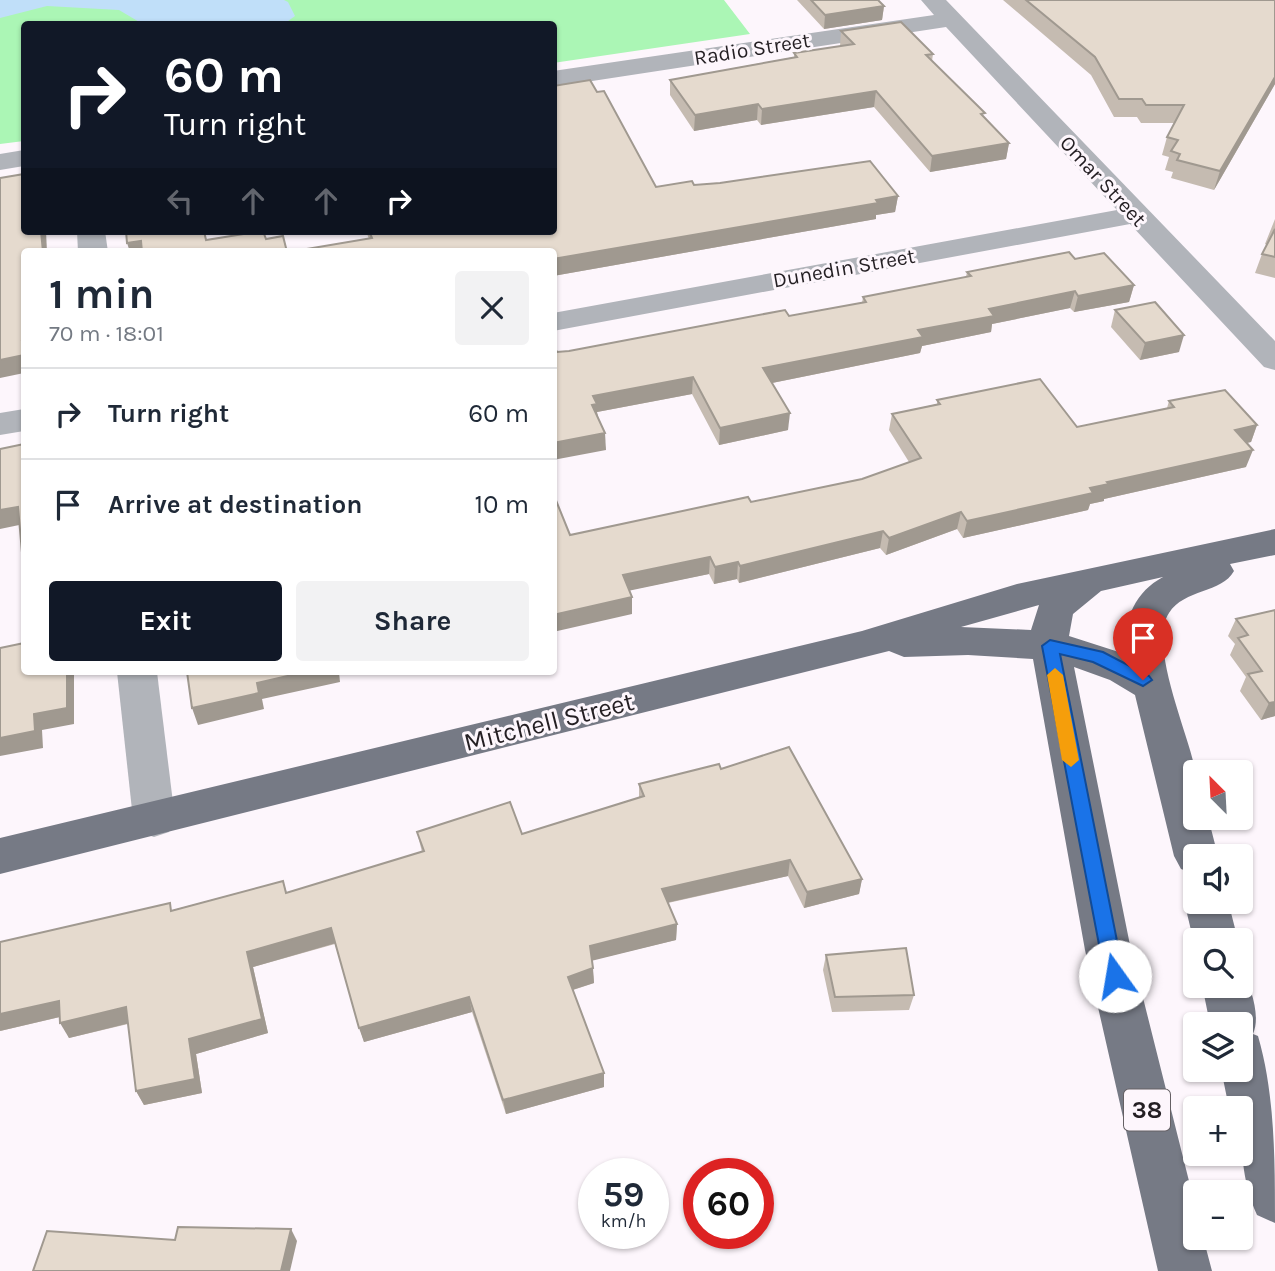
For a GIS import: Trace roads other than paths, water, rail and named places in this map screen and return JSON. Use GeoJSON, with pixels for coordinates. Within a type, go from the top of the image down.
{"type":"FeatureCollection","features":[{"type":"Feature","properties":{"kind":"main road","name":"Mitchell Street"},"geometry":{"type":"LineString","coordinates":[[0,856],[866,644],[943,617],[1096,578],[1275,542]]}},
{"type":"Feature","properties":{"kind":"main road"},"geometry":{"type":"LineString","coordinates":[[1193,844],[1152,686],[1143,630],[1154,603],[1173,587],[1196,577],[1275,553]]}},
{"type":"Feature","properties":{"kind":"main road","name":"Mitchell Street"},"geometry":{"type":"LineString","coordinates":[[1050,646],[1053,611],[1068,594],[1096,578]]}},
{"type":"Feature","properties":{"kind":"main road"},"geometry":{"type":"LineString","coordinates":[[866,644],[987,641],[1050,646],[1097,656],[1152,686]]}},
{"type":"Feature","properties":{"kind":"main road","name":"38"},"geometry":{"type":"LineString","coordinates":[[1050,646],[1108,950],[1185,1271]]}},
{"type":"Feature","properties":{"kind":"main road"},"geometry":{"type":"LineString","coordinates":[[1248,1082],[1275,1197]]}},
{"type":"Feature","properties":{"kind":"street","name":"Omar Street"},"geometry":{"type":"LineString","coordinates":[[933,0],[1275,360]]}},
{"type":"Feature","properties":{"kind":"street","name":"Radio Street"},"geometry":{"type":"LineString","coordinates":[[557,78],[952,19]]}},
{"type":"Feature","properties":{"kind":"street"},"geometry":{"type":"LineString","coordinates":[[0,162],[21,158]]}},
{"type":"Feature","properties":{"kind":"street","name":"Dunedin Street"},"geometry":{"type":"LineString","coordinates":[[557,321],[1135,215]]}},
{"type":"Feature","properties":{"kind":"street"},"geometry":{"type":"LineString","coordinates":[[0,424],[21,420]]}},
{"type":"Feature","properties":{"kind":"street"},"geometry":{"type":"LineString","coordinates":[[137,675],[154,819]]}},
{"type":"Feature","properties":{"kind":"water"},"geometry":{"type":"Polygon","coordinates":[[[0,0],[284,0],[288,2],[295,16],[288,21],[138,21],[119,10],[47,6],[0,18],[0,0]]]}}]}
